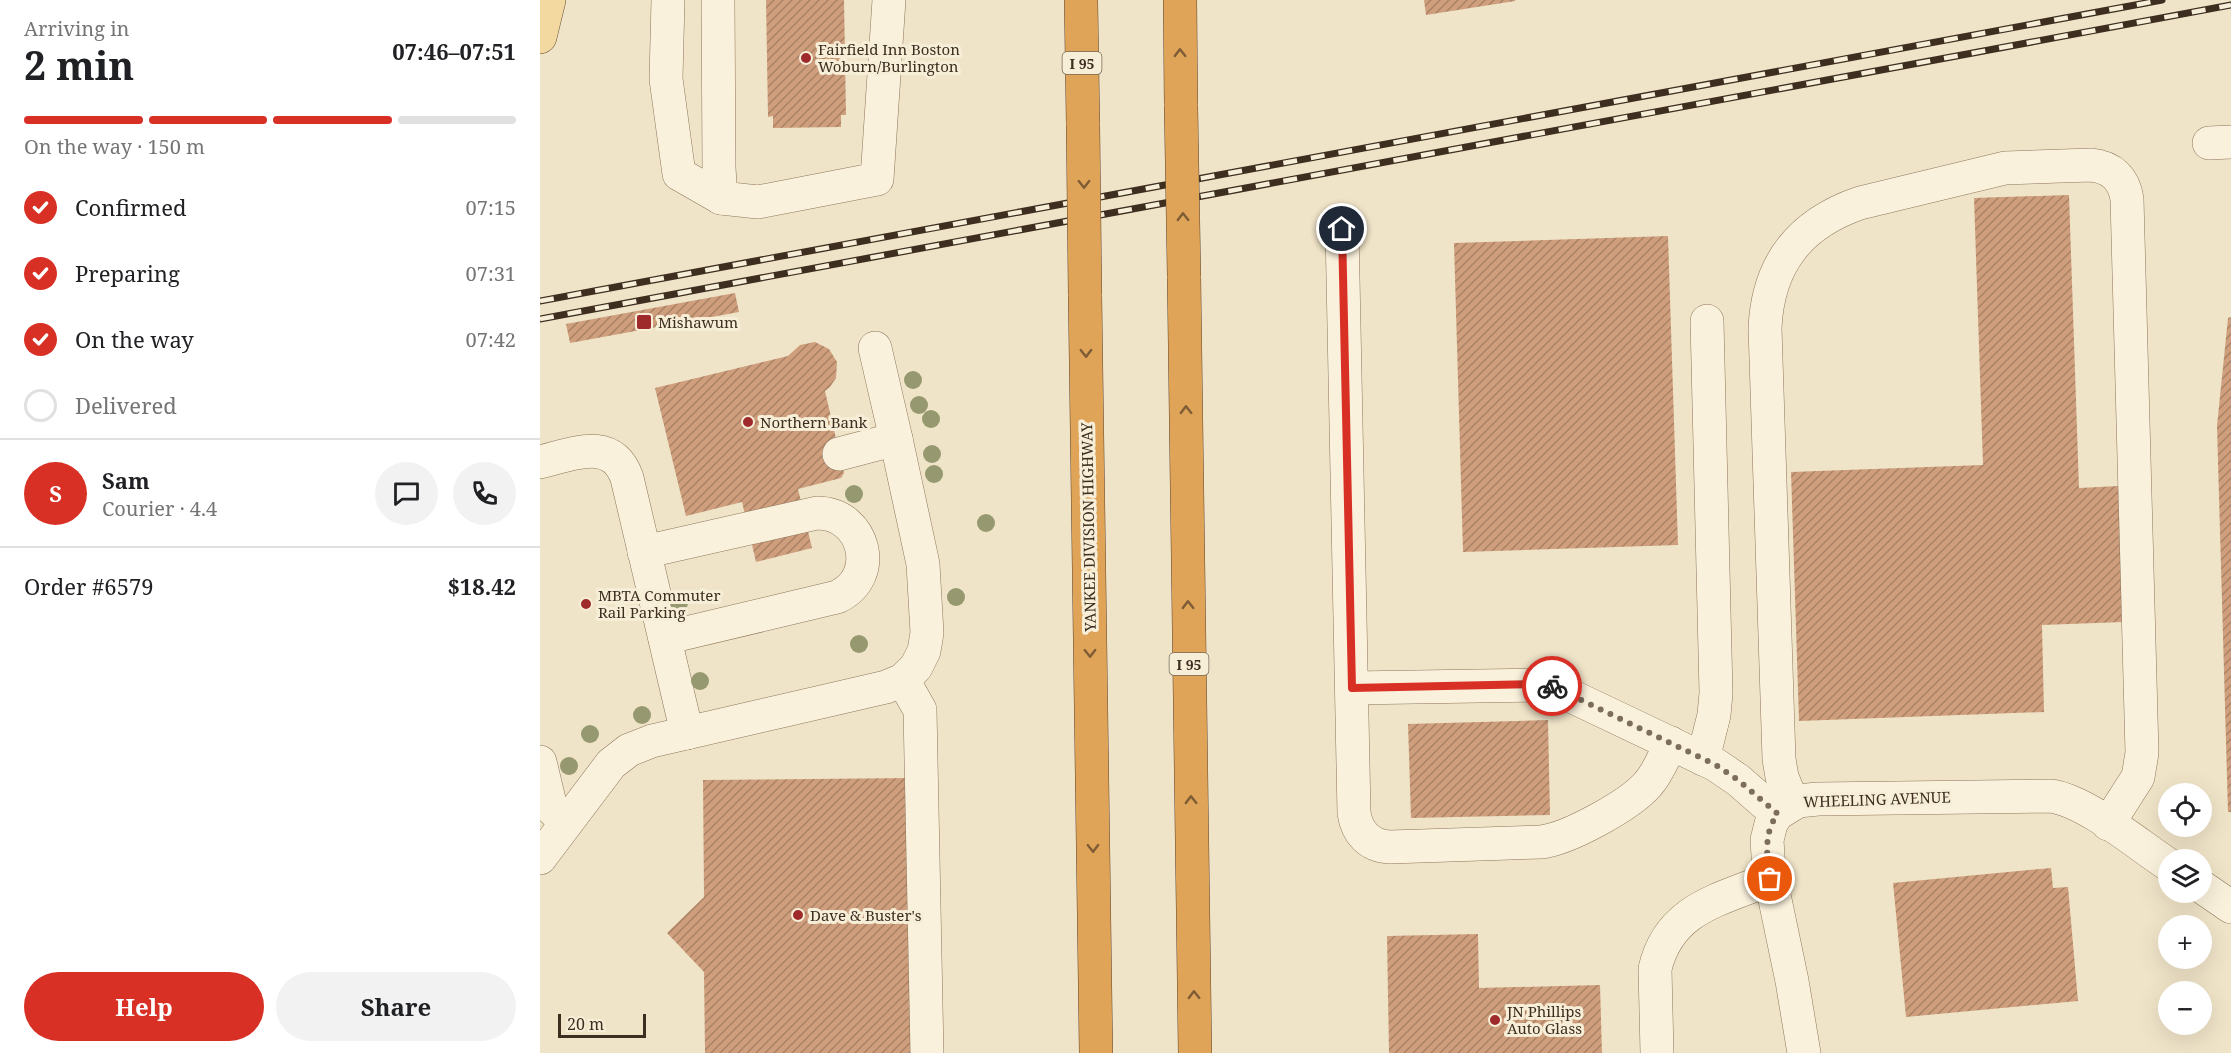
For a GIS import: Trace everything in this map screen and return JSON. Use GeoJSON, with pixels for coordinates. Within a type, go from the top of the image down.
{"type":"FeatureCollection","features":[{"type":"Feature","properties":{"kind":"highway","name":"YANKEE DIVISION HIGHWAY"},"geometry":{"type":"LineString","coordinates":[[1081,0],[1096,1053]]}},
{"type":"Feature","properties":{"kind":"highway","name":"I 95"},"geometry":{"type":"LineString","coordinates":[[1179,0],[1195,1053]]}},
{"type":"Feature","properties":{"kind":"main road"},"geometry":{"type":"LineString","coordinates":[[540,37],[549,0]]}},
{"type":"Feature","properties":{"kind":"street"},"geometry":{"type":"LineString","coordinates":[[669,0],[666,79],[679,174],[721,198],[758,202],[877,179],[889,0]]}},
{"type":"Feature","properties":{"kind":"street"},"geometry":{"type":"LineString","coordinates":[[718,0],[721,198]]}},
{"type":"Feature","properties":{"kind":"street"},"geometry":{"type":"LineString","coordinates":[[1804,1053],[1792,981],[1770,879],[1767,840],[1771,824],[1785,809],[1779,759],[1765,328],[1766,307],[1779,266],[1805,233],[1821,220],[1840,210],[1860,203],[2005,168],[2091,165],[2105,168],[2116,175],[2124,186],[2127,200],[2142,759],[2140,771],[2109,824]]}},
{"type":"Feature","properties":{"kind":"street"},"geometry":{"type":"LineString","coordinates":[[1342,229],[1355,820],[1360,833],[1383,847],[1541,842],[1561,838],[1580,830],[1641,792],[1652,779],[1671,743]]}},
{"type":"Feature","properties":{"kind":"street"},"geometry":{"type":"LineString","coordinates":[[1703,759],[1714,715],[1716,693],[1707,321]]}},
{"type":"Feature","properties":{"kind":"street"},"geometry":{"type":"LineString","coordinates":[[540,858],[605,770],[623,754],[644,744],[687,733],[886,687],[903,680],[921,660],[927,642],[923,564],[876,348]]}},
{"type":"Feature","properties":{"kind":"street"},"geometry":{"type":"LineString","coordinates":[[839,453],[896,439]]}},
{"type":"Feature","properties":{"kind":"street"},"geometry":{"type":"LineString","coordinates":[[540,462],[591,451],[605,453],[617,460],[627,478],[687,733]]}},
{"type":"Feature","properties":{"kind":"street"},"geometry":{"type":"LineString","coordinates":[[644,552],[817,513],[835,516],[847,522],[858,536],[863,549],[862,567],[858,579],[847,592],[837,597],[664,639]]}},
{"type":"Feature","properties":{"kind":"street"},"geometry":{"type":"LineString","coordinates":[[903,680],[920,710],[927,1053]]}},
{"type":"Feature","properties":{"kind":"street"},"geometry":{"type":"LineString","coordinates":[[1352,688],[1548,685],[1728,772],[1785,809]]}},
{"type":"Feature","properties":{"kind":"street"},"geometry":{"type":"LineString","coordinates":[[540,762],[551,808],[567,822]]}},
{"type":"Feature","properties":{"kind":"street","name":"WHEELING AVENUE"},"geometry":{"type":"LineString","coordinates":[[1785,809],[1807,800],[1838,798],[2040,795],[2064,798],[2109,824],[2158,857]]}},
{"type":"Feature","properties":{"kind":"street"},"geometry":{"type":"LineString","coordinates":[[1657,1053],[1655,969],[1671,931],[1681,921],[1704,906],[1770,879]]}},
{"type":"Feature","properties":{"kind":"street"},"geometry":{"type":"LineString","coordinates":[[2212,894],[2231,907]]}},
{"type":"Feature","properties":{"kind":"building","name":"Fairfield Inn Boston Woburn/Burlington"},"geometry":{"type":"Polygon","coordinates":[[[766,0],[844,0],[846,115],[841,115],[841,127],[773,128],[773,116],[768,117],[766,0]]]}},
{"type":"Feature","properties":{"kind":"building"},"geometry":{"type":"Polygon","coordinates":[[[1424,0],[1515,0],[1515,1],[1426,15],[1424,0]]]}},
{"type":"Feature","properties":{"kind":"building"},"geometry":{"type":"Polygon","coordinates":[[[2069,195],[2079,488],[2118,486],[2123,622],[2042,625],[2044,712],[1799,721],[1791,472],[1983,465],[1974,198],[2069,195]]]}},
{"type":"Feature","properties":{"kind":"building"},"geometry":{"type":"Polygon","coordinates":[[[1668,236],[1678,545],[1463,552],[1454,243],[1668,236]]]}},
{"type":"Feature","properties":{"kind":"building"},"geometry":{"type":"Polygon","coordinates":[[[735,293],[739,312],[570,343],[566,324],[735,293]]]}},
{"type":"Feature","properties":{"kind":"building"},"geometry":{"type":"Polygon","coordinates":[[[2231,317],[2231,812],[2228,812],[2217,426],[2228,318],[2231,317]]]}},
{"type":"Feature","properties":{"kind":"building","name":"Northern Bank"},"geometry":{"type":"Polygon","coordinates":[[[815,342],[829,349],[837,362],[836,378],[825,391],[844,473],[841,478],[798,489],[812,548],[756,562],[742,502],[686,516],[655,388],[788,356],[800,345],[815,342]]]}},
{"type":"Feature","properties":{"kind":"building"},"geometry":{"type":"Polygon","coordinates":[[[1548,720],[1550,815],[1411,818],[1408,724],[1548,720]]]}},
{"type":"Feature","properties":{"kind":"building","name":"Dave & Buster's"},"geometry":{"type":"Polygon","coordinates":[[[910,778],[911,1053],[705,1053],[704,972],[667,933],[704,897],[703,780],[910,778]]]}},
{"type":"Feature","properties":{"kind":"building"},"geometry":{"type":"Polygon","coordinates":[[[2051,868],[2053,888],[2068,887],[2078,1001],[1906,1017],[1893,883],[2051,868]]]}},
{"type":"Feature","properties":{"kind":"building","name":"JN Phillips Auto Glass"},"geometry":{"type":"Polygon","coordinates":[[[1478,934],[1479,988],[1600,985],[1602,1053],[1389,1053],[1387,936],[1478,934]]]}},
{"type":"Feature","properties":{"kind":"railway"},"geometry":{"type":"LineString","coordinates":[[540,301],[2162,0]]}},
{"type":"Feature","properties":{"kind":"railway"},"geometry":{"type":"LineString","coordinates":[[540,319],[2231,5]]}},
{"type":"Feature","properties":{"kind":"way so far"},"geometry":{"type":"LineString","coordinates":[[1552,686],[1716,765],[1728,772],[1778,814],[1771,824],[1767,840],[1770,879]]}},
{"type":"Feature","properties":{"kind":"place","name":"Fairfield Inn Boston Woburn/Burlington"},"geometry":{"type":"Point","coordinates":[806,58]}},
{"type":"Feature","properties":{"kind":"place","name":"Mishawum"},"geometry":{"type":"Point","coordinates":[644,322]}},
{"type":"Feature","properties":{"kind":"place","name":"Northern Bank"},"geometry":{"type":"Point","coordinates":[748,422]}},
{"type":"Feature","properties":{"kind":"place","name":"MBTA Commuter Rail Parking"},"geometry":{"type":"Point","coordinates":[586,604]}},
{"type":"Feature","properties":{"kind":"place","name":"Dave & Buster's"},"geometry":{"type":"Point","coordinates":[798,915]}},
{"type":"Feature","properties":{"kind":"place","name":"JN Phillips Auto Glass"},"geometry":{"type":"Point","coordinates":[1495,1020]}},
{"type":"Feature","properties":{"kind":"route"},"geometry":{"type":"LineString","coordinates":[[1342,229],[1352,688],[1533,684],[1552,686]]}}]}
